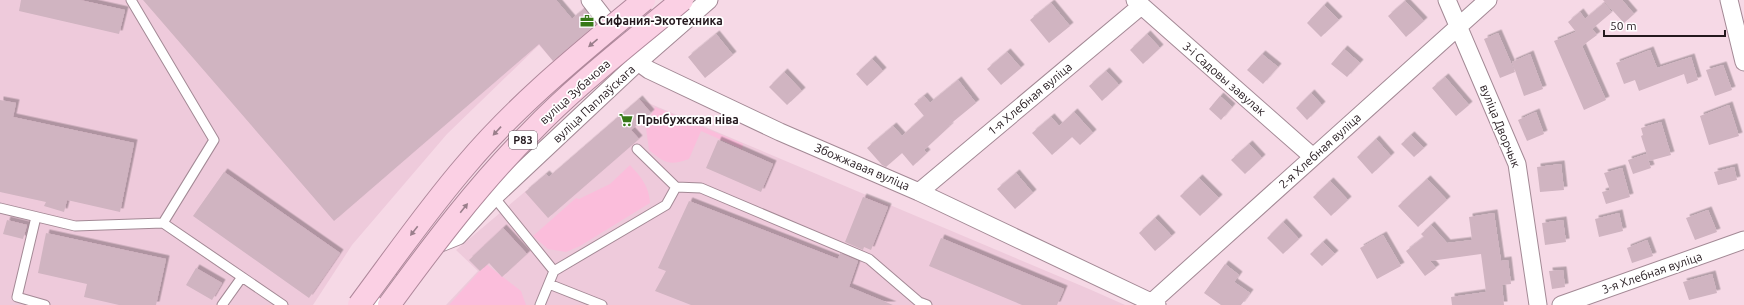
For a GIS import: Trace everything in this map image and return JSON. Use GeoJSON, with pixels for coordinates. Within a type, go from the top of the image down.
{"type":"FeatureCollection","features":[{"type":"Feature","properties":{"kind":"highway","name":"вуліца Зубачова"},"geometry":{"type":"LineString","coordinates":[[359,305],[466,165],[512,115],[644,0]]}},
{"type":"Feature","properties":{"kind":"highway","name":"вуліца Зубачова"},"geometry":{"type":"LineString","coordinates":[[389,305],[429,250],[486,180],[531,131],[590,78],[682,0]]}},
{"type":"Feature","properties":{"kind":"street","name":"Збожжавая вуліца"},"geometry":{"type":"LineString","coordinates":[[590,0],[638,62],[649,70],[780,132],[919,192],[1154,304]]}},
{"type":"Feature","properties":{"kind":"street","name":"вуліца Паплаўскага"},"geometry":{"type":"LineString","coordinates":[[376,305],[415,253],[458,236],[494,197],[638,62],[709,0]]}},
{"type":"Feature","properties":{"kind":"street","name":"вуліца Дворчык"},"geometry":{"type":"LineString","coordinates":[[1447,0],[1517,164],[1538,305]]}},
{"type":"Feature","properties":{"kind":"street","name":"2-я Хлебная вуліца"},"geometry":{"type":"LineString","coordinates":[[1154,304],[1313,157],[1488,0]]}},
{"type":"Feature","properties":{"kind":"street"},"geometry":{"type":"LineString","coordinates":[[1729,0],[1744,62]]}},
{"type":"Feature","properties":{"kind":"street","name":"3-і Садовы завулак"},"geometry":{"type":"LineString","coordinates":[[1138,3],[1313,157]]}},
{"type":"Feature","properties":{"kind":"street","name":"1-я Хлебная вуліца"},"geometry":{"type":"LineString","coordinates":[[919,192],[1138,3]]}},
{"type":"Feature","properties":{"kind":"street","name":"3-я Хлебная вуліца"},"geometry":{"type":"LineString","coordinates":[[1560,305],[1744,240]]}},
{"type":"Feature","properties":{"kind":"lane"},"geometry":{"type":"LineString","coordinates":[[131,0],[214,140],[163,224]]}},
{"type":"Feature","properties":{"kind":"lane"},"geometry":{"type":"LineString","coordinates":[[637,149],[676,187],[701,188],[869,259],[919,302],[928,305]]}},
{"type":"Feature","properties":{"kind":"lane"},"geometry":{"type":"LineString","coordinates":[[540,305],[554,271],[666,205],[676,187]]}},
{"type":"Feature","properties":{"kind":"lane"},"geometry":{"type":"LineString","coordinates":[[494,197],[554,271]]}},
{"type":"Feature","properties":{"kind":"lane"},"geometry":{"type":"LineString","coordinates":[[0,208],[75,226],[163,224],[283,305]]}},
{"type":"Feature","properties":{"kind":"lane"},"geometry":{"type":"LineString","coordinates":[[36,217],[18,297],[45,305]]}},
{"type":"Feature","properties":{"kind":"lane"},"geometry":{"type":"LineString","coordinates":[[222,305],[242,278]]}},
{"type":"Feature","properties":{"kind":"lane"},"geometry":{"type":"LineString","coordinates":[[549,284],[602,305]]}},
{"type":"Feature","properties":{"kind":"shaded area"},"geometry":{"type":"Polygon","coordinates":[[[0,0],[556,0],[572,19],[584,9],[617,48],[574,85],[539,45],[447,134],[352,245],[313,305],[0,305],[0,0]]]}},
{"type":"Feature","properties":{"kind":"shaded area"},"geometry":{"type":"Polygon","coordinates":[[[639,99],[1125,305],[446,305],[478,271],[456,250],[546,174],[549,177],[639,99]]]}},
{"type":"Feature","properties":{"kind":"shaded area"},"geometry":{"type":"Polygon","coordinates":[[[655,107],[743,144],[742,149],[701,131],[689,159],[672,163],[663,160],[649,150],[646,128],[655,107]]]}},
{"type":"Feature","properties":{"kind":"shaded area"},"geometry":{"type":"Polygon","coordinates":[[[630,165],[644,182],[650,203],[580,246],[566,252],[548,249],[533,236],[576,198],[579,199],[610,184],[630,165]]]}},
{"type":"Feature","properties":{"kind":"shaded area"},"geometry":{"type":"Polygon","coordinates":[[[486,264],[521,291],[526,305],[449,305],[486,264]]]}},
{"type":"Feature","properties":{"kind":"building"},"geometry":{"type":"Polygon","coordinates":[[[21,0],[80,0],[125,10],[119,34],[19,11],[21,0]]]}},
{"type":"Feature","properties":{"kind":"building"},"geometry":{"type":"Polygon","coordinates":[[[143,0],[556,0],[572,19],[584,9],[596,24],[553,61],[539,44],[334,221],[143,0]]]}},
{"type":"Feature","properties":{"kind":"building"},"geometry":{"type":"Polygon","coordinates":[[[1603,0],[1622,0],[1634,14],[1624,23],[1603,0]]]}},
{"type":"Feature","properties":{"kind":"building"},"geometry":{"type":"Polygon","coordinates":[[[1405,1],[1424,21],[1406,37],[1388,16],[1405,1]]]}},
{"type":"Feature","properties":{"kind":"building"},"geometry":{"type":"Polygon","coordinates":[[[1051,3],[1070,26],[1049,43],[1030,20],[1051,3]]]}},
{"type":"Feature","properties":{"kind":"building"},"geometry":{"type":"Polygon","coordinates":[[[1604,3],[1612,12],[1592,29],[1597,35],[1582,46],[1606,100],[1584,110],[1554,41],[1576,32],[1568,22],[1580,12],[1585,19],[1604,3]]]}},
{"type":"Feature","properties":{"kind":"building"},"geometry":{"type":"Polygon","coordinates":[[[1324,5],[1339,20],[1321,37],[1307,23],[1324,5]]]}},
{"type":"Feature","properties":{"kind":"building"},"geometry":{"type":"Polygon","coordinates":[[[1498,33],[1515,72],[1500,78],[1484,39],[1498,33]]]}},
{"type":"Feature","properties":{"kind":"building"},"geometry":{"type":"Polygon","coordinates":[[[716,34],[733,55],[705,78],[688,57],[716,34]]]}},
{"type":"Feature","properties":{"kind":"building"},"geometry":{"type":"Polygon","coordinates":[[[1147,34],[1160,48],[1143,64],[1130,50],[1147,34]]]}},
{"type":"Feature","properties":{"kind":"building"},"geometry":{"type":"Polygon","coordinates":[[[1344,49],[1360,63],[1347,77],[1331,64],[1344,49]]]}},
{"type":"Feature","properties":{"kind":"building"},"geometry":{"type":"Polygon","coordinates":[[[1650,50],[1657,68],[1691,57],[1698,80],[1687,84],[1684,74],[1639,91],[1635,80],[1624,84],[1616,63],[1650,50]]]}},
{"type":"Feature","properties":{"kind":"building"},"geometry":{"type":"Polygon","coordinates":[[[1007,52],[1021,68],[1001,85],[987,69],[1007,52]]]}},
{"type":"Feature","properties":{"kind":"building"},"geometry":{"type":"Polygon","coordinates":[[[1262,54],[1278,67],[1263,84],[1247,70],[1262,54]]]}},
{"type":"Feature","properties":{"kind":"building"},"geometry":{"type":"Polygon","coordinates":[[[1530,54],[1543,89],[1524,96],[1512,62],[1530,54]]]}},
{"type":"Feature","properties":{"kind":"building"},"geometry":{"type":"Polygon","coordinates":[[[872,59],[883,71],[867,86],[856,74],[872,59]]]}},
{"type":"Feature","properties":{"kind":"building"},"geometry":{"type":"Polygon","coordinates":[[[1723,65],[1732,90],[1715,96],[1706,70],[1723,65]]]}},
{"type":"Feature","properties":{"kind":"building"},"geometry":{"type":"Polygon","coordinates":[[[1106,71],[1119,85],[1102,101],[1089,86],[1106,71]]]}},
{"type":"Feature","properties":{"kind":"building"},"geometry":{"type":"Polygon","coordinates":[[[784,72],[802,91],[787,105],[769,87],[784,72]]]}},
{"type":"Feature","properties":{"kind":"building"},"geometry":{"type":"Polygon","coordinates":[[[1445,77],[1469,105],[1456,116],[1432,88],[1445,77]]]}},
{"type":"Feature","properties":{"kind":"building"},"geometry":{"type":"Polygon","coordinates":[[[958,80],[976,103],[949,125],[950,126],[924,150],[927,153],[913,166],[902,153],[886,167],[882,165],[867,148],[893,126],[902,136],[924,116],[914,104],[924,96],[930,103],[958,80]]]}},
{"type":"Feature","properties":{"kind":"building"},"geometry":{"type":"Polygon","coordinates":[[[1311,93],[1322,105],[1307,120],[1296,108],[1311,93]]]}},
{"type":"Feature","properties":{"kind":"building"},"geometry":{"type":"Polygon","coordinates":[[[1220,96],[1232,107],[1221,120],[1209,109],[1220,96]]]}},
{"type":"Feature","properties":{"kind":"building"},"geometry":{"type":"Polygon","coordinates":[[[639,99],[651,113],[631,130],[639,139],[548,218],[525,192],[546,174],[549,177],[639,99]]]}},
{"type":"Feature","properties":{"kind":"building"},"geometry":{"type":"Polygon","coordinates":[[[0,100],[16,103],[13,117],[134,143],[120,212],[67,200],[64,212],[44,206],[46,202],[0,192],[0,100]]]}},
{"type":"Feature","properties":{"kind":"building"},"geometry":{"type":"Polygon","coordinates":[[[1729,105],[1739,136],[1709,145],[1700,116],[1729,105]]]}},
{"type":"Feature","properties":{"kind":"building"},"geometry":{"type":"Polygon","coordinates":[[[1074,112],[1093,133],[1080,145],[1072,137],[1052,155],[1032,133],[1051,117],[1059,126],[1074,112]]]}},
{"type":"Feature","properties":{"kind":"building"},"geometry":{"type":"Polygon","coordinates":[[[1536,112],[1544,134],[1527,141],[1518,120],[1536,112]]]}},
{"type":"Feature","properties":{"kind":"building"},"geometry":{"type":"Polygon","coordinates":[[[1661,122],[1671,155],[1649,161],[1641,136],[1643,135],[1641,128],[1661,122]]]}},
{"type":"Feature","properties":{"kind":"building"},"geometry":{"type":"Polygon","coordinates":[[[1411,135],[1424,148],[1414,157],[1401,144],[1411,135]]]}},
{"type":"Feature","properties":{"kind":"building"},"geometry":{"type":"Polygon","coordinates":[[[1376,139],[1391,156],[1372,174],[1357,157],[1376,139]]]}},
{"type":"Feature","properties":{"kind":"building"},"geometry":{"type":"Polygon","coordinates":[[[718,140],[773,164],[761,192],[706,168],[718,140]]]}},
{"type":"Feature","properties":{"kind":"building"},"geometry":{"type":"Polygon","coordinates":[[[1249,144],[1262,158],[1245,174],[1231,160],[1249,144]]]}},
{"type":"Feature","properties":{"kind":"building"},"geometry":{"type":"Polygon","coordinates":[[[1646,154],[1651,168],[1633,174],[1628,160],[1646,154]]]}},
{"type":"Feature","properties":{"kind":"building"},"geometry":{"type":"Polygon","coordinates":[[[1561,164],[1564,190],[1540,192],[1537,167],[1561,164]]]}},
{"type":"Feature","properties":{"kind":"building"},"geometry":{"type":"Polygon","coordinates":[[[1734,167],[1737,180],[1718,185],[1714,172],[1734,167]]]}},
{"type":"Feature","properties":{"kind":"building"},"geometry":{"type":"Polygon","coordinates":[[[1622,168],[1630,197],[1606,204],[1602,192],[1610,190],[1604,173],[1622,168]]]}},
{"type":"Feature","properties":{"kind":"building"},"geometry":{"type":"Polygon","coordinates":[[[224,172],[340,253],[309,298],[193,216],[224,172]]]}},
{"type":"Feature","properties":{"kind":"building"},"geometry":{"type":"Polygon","coordinates":[[[1016,173],[1033,193],[1015,209],[997,189],[1016,173]]]}},
{"type":"Feature","properties":{"kind":"building"},"geometry":{"type":"Polygon","coordinates":[[[1199,178],[1219,198],[1200,216],[1180,196],[1199,178]]]}},
{"type":"Feature","properties":{"kind":"building"},"geometry":{"type":"Polygon","coordinates":[[[1427,179],[1447,200],[1418,227],[1398,206],[1427,179]]]}},
{"type":"Feature","properties":{"kind":"building"},"geometry":{"type":"Polygon","coordinates":[[[1330,181],[1348,200],[1331,216],[1313,197],[1330,181]]]}},
{"type":"Feature","properties":{"kind":"building"},"geometry":{"type":"Polygon","coordinates":[[[863,197],[888,207],[871,250],[864,247],[863,250],[845,242],[863,197]]]}},
{"type":"Feature","properties":{"kind":"building"},"geometry":{"type":"Polygon","coordinates":[[[689,201],[838,259],[840,253],[858,261],[849,287],[893,305],[691,305],[655,291],[666,271],[658,268],[689,201]]]}},
{"type":"Feature","properties":{"kind":"building"},"geometry":{"type":"Polygon","coordinates":[[[1708,210],[1717,232],[1695,240],[1686,218],[1708,210]]]}},
{"type":"Feature","properties":{"kind":"building"},"geometry":{"type":"Polygon","coordinates":[[[1494,213],[1501,261],[1508,260],[1511,284],[1502,285],[1504,305],[1452,305],[1451,297],[1486,292],[1481,254],[1430,261],[1436,268],[1425,276],[1406,251],[1424,237],[1421,234],[1431,225],[1447,243],[1472,240],[1469,217],[1494,213]]]}},
{"type":"Feature","properties":{"kind":"building"},"geometry":{"type":"Polygon","coordinates":[[[1619,213],[1623,231],[1599,237],[1595,219],[1619,213]]]}},
{"type":"Feature","properties":{"kind":"building"},"geometry":{"type":"Polygon","coordinates":[[[1155,218],[1172,236],[1155,251],[1139,233],[1155,218]]]}},
{"type":"Feature","properties":{"kind":"building"},"geometry":{"type":"Polygon","coordinates":[[[7,220],[27,225],[23,239],[3,234],[7,220]]]}},
{"type":"Feature","properties":{"kind":"building"},"geometry":{"type":"Polygon","coordinates":[[[1563,220],[1566,242],[1545,245],[1542,223],[1563,220]]]}},
{"type":"Feature","properties":{"kind":"building"},"geometry":{"type":"Polygon","coordinates":[[[1283,222],[1299,239],[1283,254],[1267,238],[1283,222]]]}},
{"type":"Feature","properties":{"kind":"building"},"geometry":{"type":"Polygon","coordinates":[[[503,228],[527,254],[502,277],[489,263],[480,271],[469,260],[503,228]]]}},
{"type":"Feature","properties":{"kind":"building"},"geometry":{"type":"Polygon","coordinates":[[[46,233],[166,259],[156,305],[119,305],[84,297],[87,284],[38,273],[46,233]]]}},
{"type":"Feature","properties":{"kind":"building"},"geometry":{"type":"Polygon","coordinates":[[[1383,235],[1401,266],[1377,279],[1360,248],[1383,235]]]}},
{"type":"Feature","properties":{"kind":"building"},"geometry":{"type":"Polygon","coordinates":[[[941,238],[1064,289],[1057,305],[1022,305],[929,266],[941,238]]]}},
{"type":"Feature","properties":{"kind":"building"},"geometry":{"type":"Polygon","coordinates":[[[1647,240],[1653,256],[1632,263],[1627,248],[1647,240]]]}},
{"type":"Feature","properties":{"kind":"building"},"geometry":{"type":"Polygon","coordinates":[[[1323,242],[1335,254],[1322,266],[1310,254],[1323,242]]]}},
{"type":"Feature","properties":{"kind":"building"},"geometry":{"type":"Polygon","coordinates":[[[1225,264],[1239,275],[1234,282],[1250,293],[1241,305],[1221,305],[1204,293],[1225,264]]]}},
{"type":"Feature","properties":{"kind":"building"},"geometry":{"type":"Polygon","coordinates":[[[196,268],[222,283],[212,300],[186,285],[196,268]]]}},
{"type":"Feature","properties":{"kind":"building"},"geometry":{"type":"Polygon","coordinates":[[[1563,270],[1565,287],[1552,289],[1549,271],[1563,270]]]}},
{"type":"Feature","properties":{"kind":"building"},"geometry":{"type":"Polygon","coordinates":[[[1712,274],[1717,293],[1689,300],[1683,282],[1712,274]]]}},
{"type":"Feature","properties":{"kind":"place","name":"Сифания-Экотехника"},"geometry":{"type":"Point","coordinates":[587,21]}},
{"type":"Feature","properties":{"kind":"place","name":"Прыбужская ніва"},"geometry":{"type":"Point","coordinates":[626,120]}}]}
